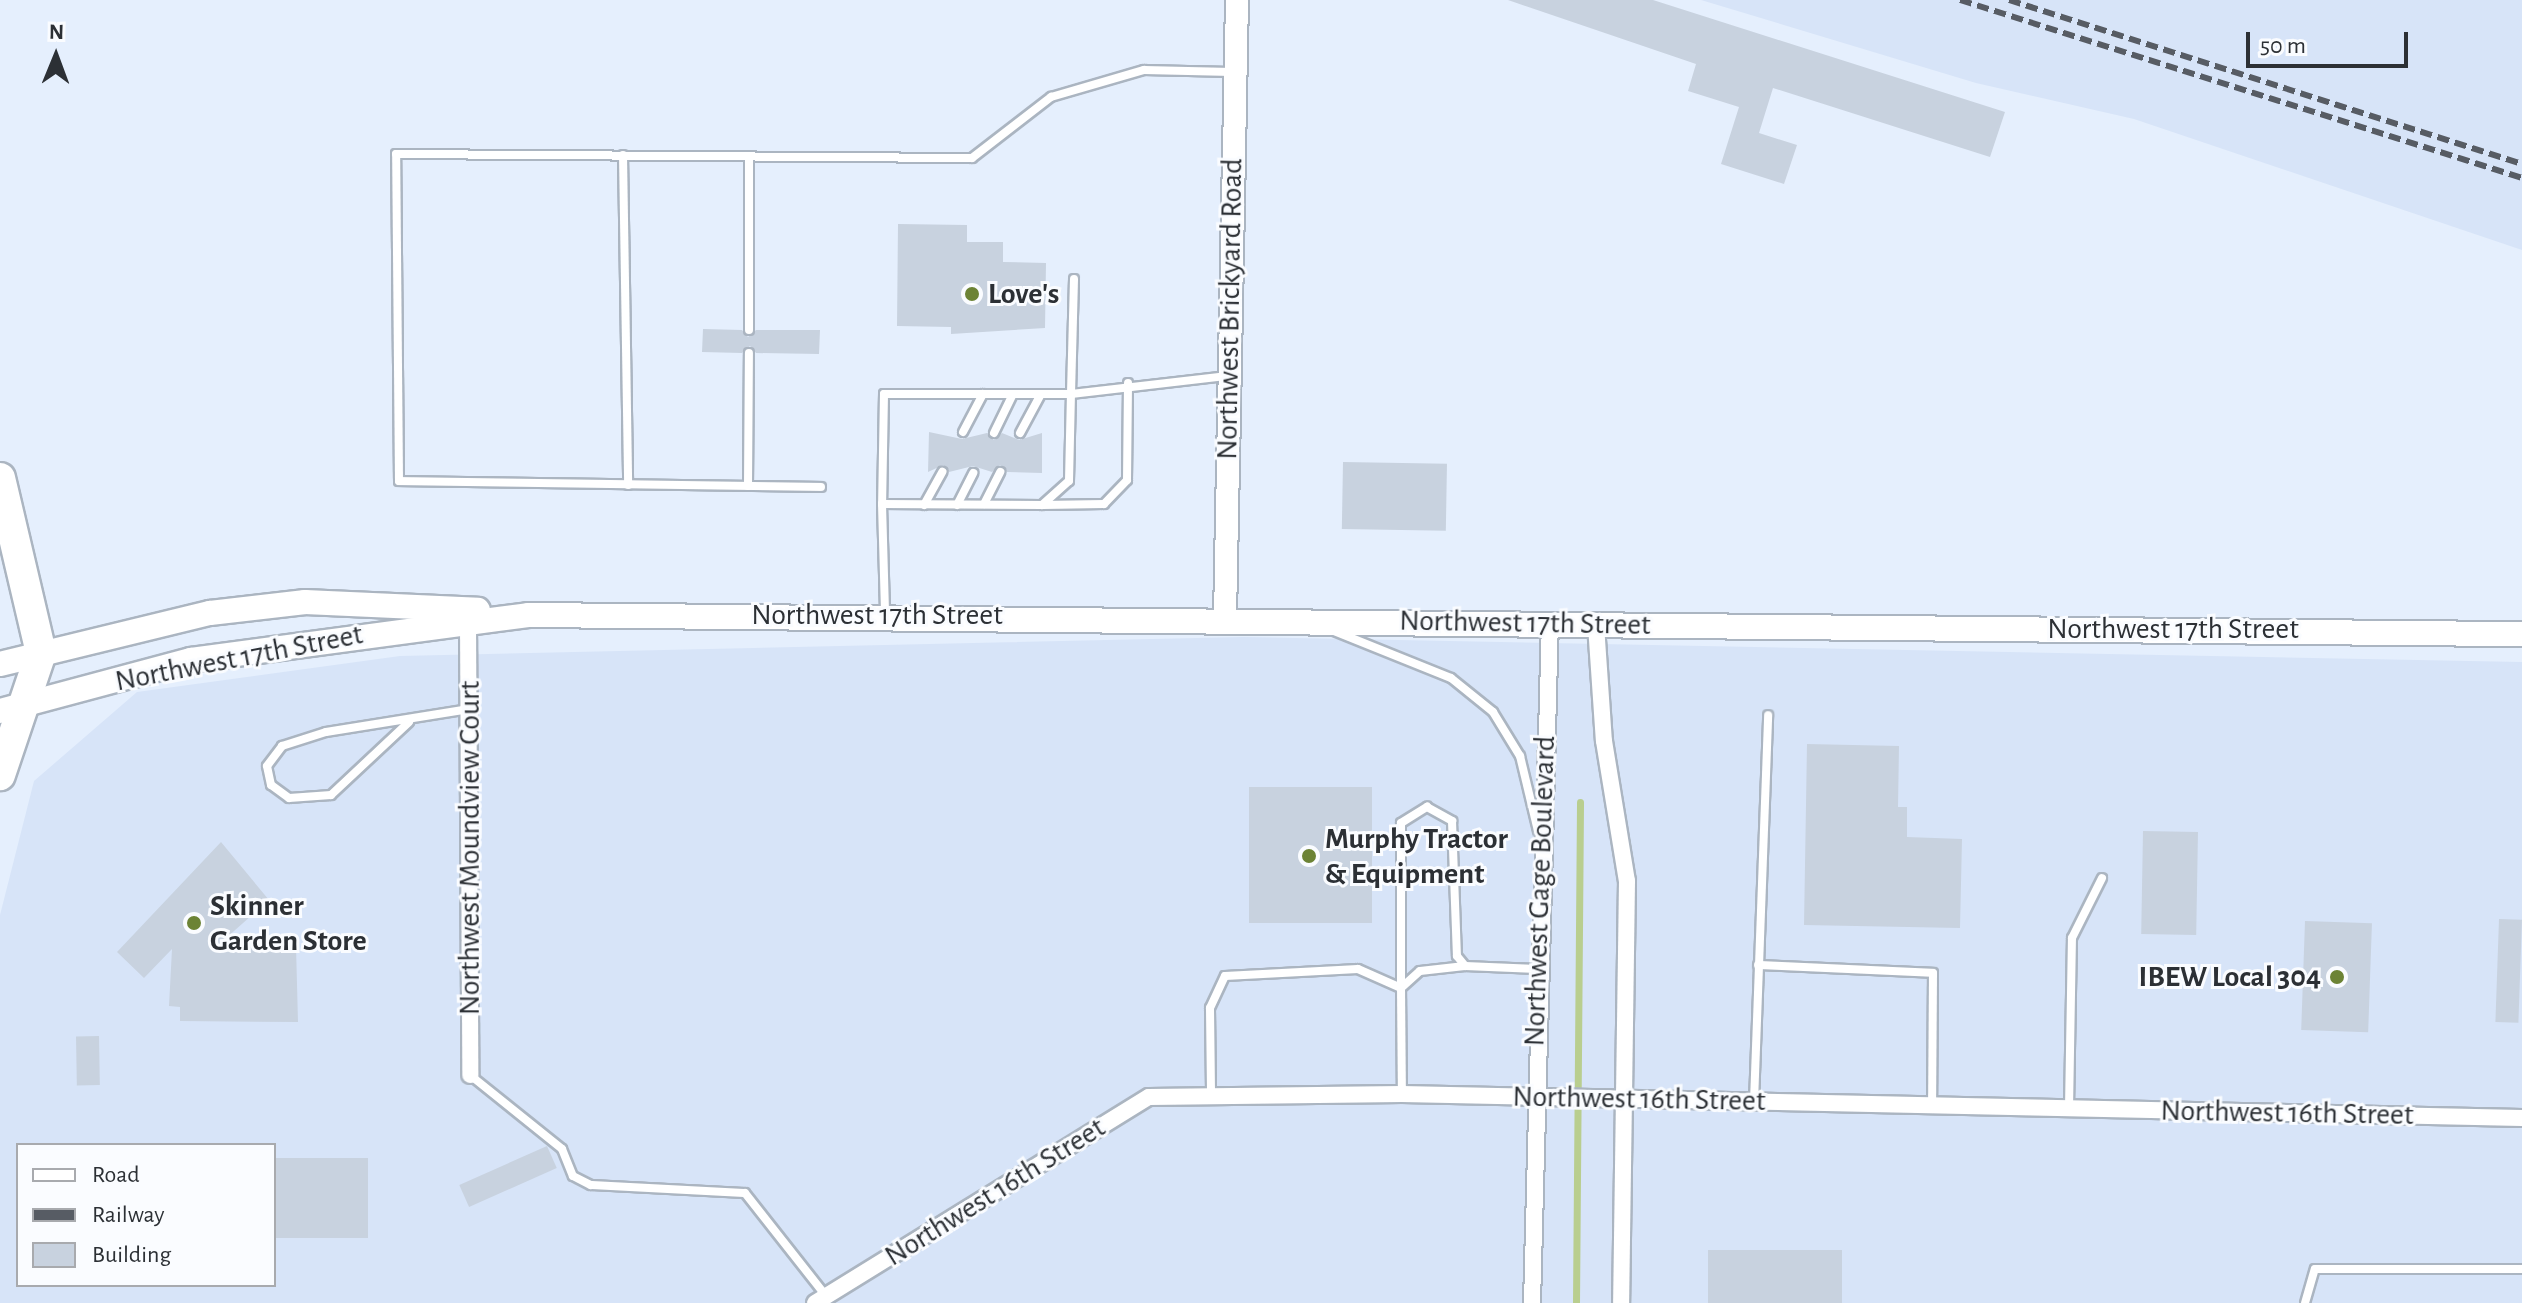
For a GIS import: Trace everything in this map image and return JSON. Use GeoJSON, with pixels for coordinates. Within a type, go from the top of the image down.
{"type":"FeatureCollection","features":[{"type":"Feature","properties":{"kind":"highway"},"geometry":{"type":"LineString","coordinates":[[0,478],[41,653],[14,707],[0,775]]}},
{"type":"Feature","properties":{"kind":"main road","name":"Northwest 17th Street"},"geometry":{"type":"LineString","coordinates":[[0,664],[210,613],[305,602],[388,600],[528,615]]}},
{"type":"Feature","properties":{"kind":"main road","name":"Northwest 17th Street"},"geometry":{"type":"LineString","coordinates":[[14,707],[191,660],[528,615],[885,614],[2522,634]]}},
{"type":"Feature","properties":{"kind":"street","name":"Northwest Brickyard Road"},"geometry":{"type":"LineString","coordinates":[[1225,618],[1227,376],[1237,0]]}},
{"type":"Feature","properties":{"kind":"street","name":"Northwest Moundview Court"},"geometry":{"type":"LineString","coordinates":[[468,621],[470,1075]]}},
{"type":"Feature","properties":{"kind":"street","name":"Northwest Gage Boulevard"},"geometry":{"type":"LineString","coordinates":[[1532,1303],[1533,1096],[1550,622]]}},
{"type":"Feature","properties":{"kind":"street","name":"Northwest Gage Boulevard"},"geometry":{"type":"LineString","coordinates":[[1596,625],[1604,741],[1627,881],[1621,1303]]}},
{"type":"Feature","properties":{"kind":"street","name":"Northwest 16th Street"},"geometry":{"type":"LineString","coordinates":[[821,1299],[1149,1097],[1211,1091],[2522,1118]]}},
{"type":"Feature","properties":{"kind":"lane"},"geometry":{"type":"LineString","coordinates":[[821,487],[399,481],[396,154],[972,158],[1051,97],[1144,70],[1237,72]]}},
{"type":"Feature","properties":{"kind":"lane"},"geometry":{"type":"LineString","coordinates":[[623,155],[628,485]]}},
{"type":"Feature","properties":{"kind":"lane"},"geometry":{"type":"LineString","coordinates":[[749,157],[749,330]]}},
{"type":"Feature","properties":{"kind":"lane"},"geometry":{"type":"LineString","coordinates":[[1042,505],[1069,481],[1074,279]]}},
{"type":"Feature","properties":{"kind":"lane"},"geometry":{"type":"LineString","coordinates":[[748,486],[749,353]]}},
{"type":"Feature","properties":{"kind":"lane"},"geometry":{"type":"LineString","coordinates":[[885,614],[882,504],[884,394],[1071,394],[1128,383],[1227,376]]}},
{"type":"Feature","properties":{"kind":"lane"},"geometry":{"type":"LineString","coordinates":[[882,504],[1104,504],[1127,480],[1128,383]]}},
{"type":"Feature","properties":{"kind":"lane"},"geometry":{"type":"LineString","coordinates":[[963,432],[983,394]]}},
{"type":"Feature","properties":{"kind":"lane"},"geometry":{"type":"LineString","coordinates":[[994,433],[1013,394]]}},
{"type":"Feature","properties":{"kind":"lane"},"geometry":{"type":"LineString","coordinates":[[1020,433],[1041,394]]}},
{"type":"Feature","properties":{"kind":"lane"},"geometry":{"type":"LineString","coordinates":[[924,505],[942,472]]}},
{"type":"Feature","properties":{"kind":"lane"},"geometry":{"type":"LineString","coordinates":[[984,504],[1000,472]]}},
{"type":"Feature","properties":{"kind":"lane"},"geometry":{"type":"LineString","coordinates":[[957,505],[973,473]]}},
{"type":"Feature","properties":{"kind":"lane"},"geometry":{"type":"LineString","coordinates":[[1307,620],[1428,667],[1493,712],[1529,785],[1542,865]]}},
{"type":"Feature","properties":{"kind":"lane"},"geometry":{"type":"LineString","coordinates":[[409,722],[331,795],[289,798],[271,785],[267,766],[282,746],[326,732],[409,722],[470,709]]}},
{"type":"Feature","properties":{"kind":"lane"},"geometry":{"type":"LineString","coordinates":[[1754,1103],[1768,715]]}},
{"type":"Feature","properties":{"kind":"lane"},"geometry":{"type":"LineString","coordinates":[[1402,1094],[1401,823],[1427,807],[1452,821],[1452,940],[1465,966]]}},
{"type":"Feature","properties":{"kind":"lane"},"geometry":{"type":"LineString","coordinates":[[2069,1108],[2072,938],[2102,878]]}},
{"type":"Feature","properties":{"kind":"lane"},"geometry":{"type":"LineString","coordinates":[[1758,965],[1933,973],[1932,1105]]}},
{"type":"Feature","properties":{"kind":"lane"},"geometry":{"type":"LineString","coordinates":[[1401,988],[1420,971],[1465,966],[1537,969]]}},
{"type":"Feature","properties":{"kind":"lane"},"geometry":{"type":"LineString","coordinates":[[1211,1091],[1210,1008],[1225,976],[1358,969],[1401,988]]}},
{"type":"Feature","properties":{"kind":"lane"},"geometry":{"type":"LineString","coordinates":[[470,1075],[562,1149],[573,1176],[591,1185],[745,1193],[821,1299]]}},
{"type":"Feature","properties":{"kind":"lane"},"geometry":{"type":"LineString","coordinates":[[2305,1303],[2315,1269],[2522,1269]]}},
{"type":"Feature","properties":{"kind":"shaded area"},"geometry":{"type":"Polygon","coordinates":[[[1701,0],[2522,0],[2522,250],[2134,119],[1976,83],[1701,0]]]}},
{"type":"Feature","properties":{"kind":"shaded area"},"geometry":{"type":"Polygon","coordinates":[[[1243,637],[2522,662],[2522,1303],[0,1303],[0,915],[34,781],[137,692],[400,656],[1243,637]]]}},
{"type":"Feature","properties":{"kind":"building"},"geometry":{"type":"Polygon","coordinates":[[[1508,0],[1653,0],[2005,112],[1990,157],[1773,88],[1759,133],[1797,145],[1784,184],[1721,164],[1739,107],[1688,91],[1696,64],[1508,0]]]}},
{"type":"Feature","properties":{"kind":"building"},"geometry":{"type":"Polygon","coordinates":[[[898,224],[967,225],[967,242],[1003,242],[1003,262],[1046,263],[1045,328],[951,334],[951,327],[897,326],[898,224]]]}},
{"type":"Feature","properties":{"kind":"building"},"geometry":{"type":"Polygon","coordinates":[[[703,329],[742,330],[748,337],[756,330],[820,330],[819,354],[756,353],[750,346],[742,353],[702,352],[703,329]]]}},
{"type":"Feature","properties":{"kind":"building"},"geometry":{"type":"Polygon","coordinates":[[[929,432],[962,439],[987,433],[994,440],[1002,433],[1019,440],[1042,433],[1042,473],[1007,472],[1000,465],[992,472],[973,466],[949,472],[943,465],[928,472],[929,432]]]}},
{"type":"Feature","properties":{"kind":"building"},"geometry":{"type":"Polygon","coordinates":[[[1343,462],[1447,464],[1446,531],[1342,529],[1343,462]]]}},
{"type":"Feature","properties":{"kind":"building"},"geometry":{"type":"Polygon","coordinates":[[[1807,744],[1899,746],[1898,807],[1907,807],[1907,837],[1962,839],[1960,928],[1804,925],[1807,744]]]}},
{"type":"Feature","properties":{"kind":"building","name":"Murphy Tractor & Equipment"},"geometry":{"type":"Polygon","coordinates":[[[1249,787],[1372,787],[1372,923],[1249,923],[1249,787]]]}},
{"type":"Feature","properties":{"kind":"building"},"geometry":{"type":"Polygon","coordinates":[[[2143,831],[2198,832],[2196,935],[2141,934],[2143,831]]]}},
{"type":"Feature","properties":{"kind":"building","name":"Skinner Garden Store"},"geometry":{"type":"Polygon","coordinates":[[[221,842],[269,900],[216,947],[296,946],[298,1022],[180,1021],[180,1007],[169,1006],[172,949],[144,978],[117,952],[221,842]]]}},
{"type":"Feature","properties":{"kind":"building"},"geometry":{"type":"Polygon","coordinates":[[[2499,919],[2522,920],[2518,1023],[2495,1022],[2499,919]]]}},
{"type":"Feature","properties":{"kind":"building","name":"IBEW Local 304"},"geometry":{"type":"Polygon","coordinates":[[[2305,921],[2372,923],[2368,1032],[2301,1030],[2305,921]]]}},
{"type":"Feature","properties":{"kind":"building"},"geometry":{"type":"Polygon","coordinates":[[[76,1036],[99,1036],[100,1085],[77,1085],[76,1036]]]}},
{"type":"Feature","properties":{"kind":"building"},"geometry":{"type":"Polygon","coordinates":[[[547,1146],[557,1168],[469,1207],[459,1185],[547,1146]]]}},
{"type":"Feature","properties":{"kind":"building"},"geometry":{"type":"Polygon","coordinates":[[[276,1158],[368,1158],[368,1238],[276,1238],[276,1158]]]}},
{"type":"Feature","properties":{"kind":"building"},"geometry":{"type":"Polygon","coordinates":[[[1708,1250],[1842,1250],[1842,1303],[1708,1303],[1708,1250]]]}},
{"type":"Feature","properties":{"kind":"waterway"},"geometry":{"type":"LineString","coordinates":[[1576,1303],[1580,802]]}},
{"type":"Feature","properties":{"kind":"railway"},"geometry":{"type":"LineString","coordinates":[[1960,0],[2522,178]]}},
{"type":"Feature","properties":{"kind":"railway"},"geometry":{"type":"LineString","coordinates":[[2009,0],[2522,164]]}},
{"type":"Feature","properties":{"kind":"place","name":"Love's"},"geometry":{"type":"Point","coordinates":[972,294]}},
{"type":"Feature","properties":{"kind":"place","name":"Murphy Tractor & Equipment"},"geometry":{"type":"Point","coordinates":[1309,856]}},
{"type":"Feature","properties":{"kind":"place","name":"Skinner Garden Store"},"geometry":{"type":"Point","coordinates":[194,923]}},
{"type":"Feature","properties":{"kind":"place","name":"IBEW Local 304"},"geometry":{"type":"Point","coordinates":[2337,977]}}]}
